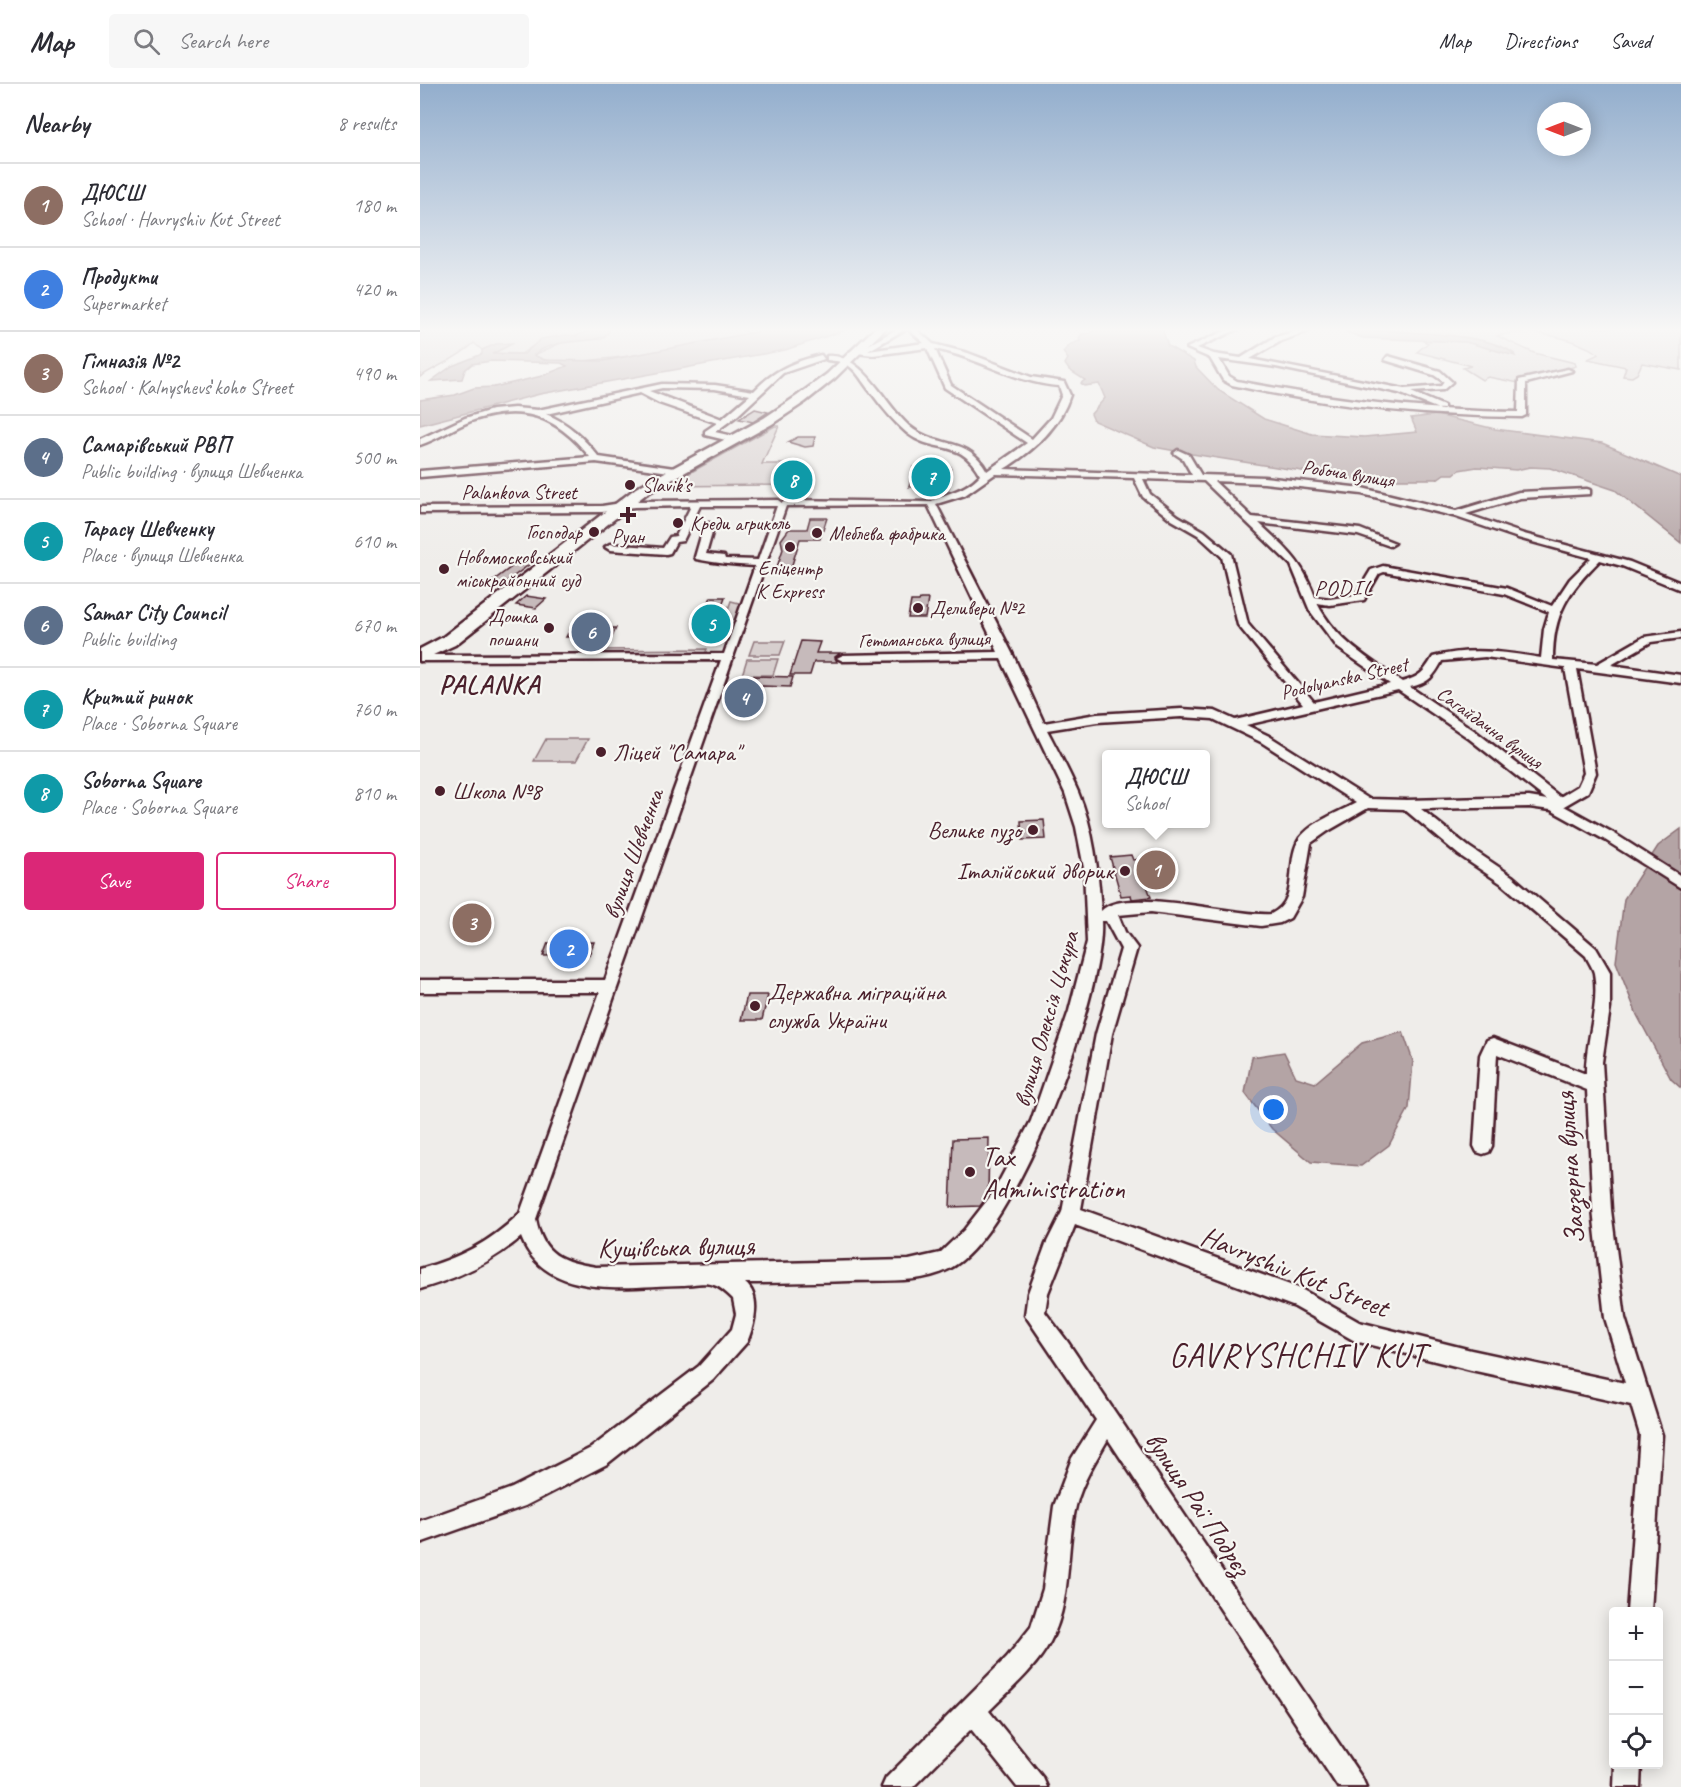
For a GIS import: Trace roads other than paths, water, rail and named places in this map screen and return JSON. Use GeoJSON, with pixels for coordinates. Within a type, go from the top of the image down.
{"type":"FeatureCollection","features":[{"type":"Feature","properties":{"kind":"highway"},"geometry":{"type":"LineString","coordinates":[[420,657],[449,641],[619,507],[674,471],[734,440],[787,407]]}},
{"type":"Feature","properties":{"kind":"street"},"geometry":{"type":"LineString","coordinates":[[420,442],[475,416],[509,410],[538,413],[563,407]]}},
{"type":"Feature","properties":{"kind":"street"},"geometry":{"type":"LineString","coordinates":[[680,407],[722,422]]}},
{"type":"Feature","properties":{"kind":"street"},"geometry":{"type":"LineString","coordinates":[[734,440],[708,433],[740,407]]}},
{"type":"Feature","properties":{"kind":"street"},"geometry":{"type":"LineString","coordinates":[[890,407],[914,434],[962,448],[979,462],[984,475]]}},
{"type":"Feature","properties":{"kind":"street"},"geometry":{"type":"LineString","coordinates":[[980,407],[1031,442]]}},
{"type":"Feature","properties":{"kind":"street"},"geometry":{"type":"LineString","coordinates":[[995,471],[1052,422],[1060,407]]}},
{"type":"Feature","properties":{"kind":"street"},"geometry":{"type":"LineString","coordinates":[[1394,407],[1451,414],[1522,415],[1522,407]]}},
{"type":"Feature","properties":{"kind":"street"},"geometry":{"type":"LineString","coordinates":[[1441,407],[1451,414]]}},
{"type":"Feature","properties":{"kind":"street"},"geometry":{"type":"LineString","coordinates":[[538,413],[571,430],[586,444],[596,459]]}},
{"type":"Feature","properties":{"kind":"street","name":"Сагайдачна вулиця"},"geometry":{"type":"LineString","coordinates":[[1178,453],[1186,457],[1203,479],[1288,556],[1305,576],[1310,599],[1331,635],[1342,646],[1397,686],[1471,734],[1556,804],[1681,883]]}},
{"type":"Feature","properties":{"kind":"street"},"geometry":{"type":"LineString","coordinates":[[420,474],[596,459],[674,471]]}},
{"type":"Feature","properties":{"kind":"street","name":"Palankova Street"},"geometry":{"type":"LineString","coordinates":[[420,510],[619,507],[634,504],[698,503],[931,504],[955,497],[978,485],[984,475],[995,471]]}},
{"type":"Feature","properties":{"kind":"street","name":"Робоча вулиця"},"geometry":{"type":"LineString","coordinates":[[995,471],[1318,485],[1362,491],[1455,514],[1521,536],[1626,564],[1681,587]]}},
{"type":"Feature","properties":{"kind":"street"},"geometry":{"type":"LineString","coordinates":[[1138,477],[1146,495],[1175,518],[1201,533],[1227,556],[1244,625],[1311,706]]}},
{"type":"Feature","properties":{"kind":"street"},"geometry":{"type":"LineString","coordinates":[[1455,514],[1519,495],[1587,492]]}},
{"type":"Feature","properties":{"kind":"street"},"geometry":{"type":"LineString","coordinates":[[610,547],[666,551],[673,539],[680,539],[698,503]]}},
{"type":"Feature","properties":{"kind":"street","name":"вулиця Шевченка"},"geometry":{"type":"LineString","coordinates":[[527,1219],[782,504]]}},
{"type":"Feature","properties":{"kind":"street","name":"вулиця Олексія Цокура"},"geometry":{"type":"LineString","coordinates":[[931,504],[1007,655],[1079,810],[1091,868],[1096,922],[1095,942],[1089,969],[1040,1123],[1000,1199],[971,1237]]}},
{"type":"Feature","properties":{"kind":"street"},"geometry":{"type":"LineString","coordinates":[[1249,520],[1360,532],[1390,543]]}},
{"type":"Feature","properties":{"kind":"street"},"geometry":{"type":"LineString","coordinates":[[709,526],[700,557],[720,558],[720,562],[760,563]]}},
{"type":"Feature","properties":{"kind":"street"},"geometry":{"type":"LineString","coordinates":[[1547,662],[1548,624],[1553,610],[1578,576],[1597,557]]}},
{"type":"Feature","properties":{"kind":"street"},"geometry":{"type":"LineString","coordinates":[[1310,599],[1330,602],[1360,598],[1375,572],[1383,569],[1507,591],[1553,610]]}},
{"type":"Feature","properties":{"kind":"street"},"geometry":{"type":"LineString","coordinates":[[1601,666],[1648,639],[1681,635]]}},
{"type":"Feature","properties":{"kind":"street","name":"Гетьманська вулиця"},"geometry":{"type":"LineString","coordinates":[[843,658],[1007,655]]}},
{"type":"Feature","properties":{"kind":"street","name":"Podolyanska Street"},"geometry":{"type":"LineString","coordinates":[[1041,727],[1097,718],[1181,713],[1215,715],[1237,723],[1420,681],[1429,675],[1437,659],[1448,655],[1503,657],[1570,665],[1601,666],[1681,679]]}},
{"type":"Feature","properties":{"kind":"street"},"geometry":{"type":"LineString","coordinates":[[420,657],[726,657]]}},
{"type":"Feature","properties":{"kind":"street"},"geometry":{"type":"LineString","coordinates":[[1556,804],[1583,789],[1590,773],[1570,665]]}},
{"type":"Feature","properties":{"kind":"street"},"geometry":{"type":"LineString","coordinates":[[1096,922],[1109,911],[1170,907],[1222,916],[1275,920],[1289,910],[1298,887],[1300,858],[1305,840],[1316,830],[1338,821],[1366,803],[1237,723]]}},
{"type":"Feature","properties":{"kind":"street","name":"Сагайдачна вулиця"},"geometry":{"type":"LineString","coordinates":[[1366,803],[1407,805],[1529,802],[1556,804]]}},
{"type":"Feature","properties":{"kind":"street","name":"Заозерна вулиця"},"geometry":{"type":"LineString","coordinates":[[1407,805],[1464,851],[1507,880],[1591,951],[1602,972],[1602,1008],[1594,1062],[1602,1210],[1615,1317],[1651,1435],[1639,1607]]}},
{"type":"Feature","properties":{"kind":"street"},"geometry":{"type":"LineString","coordinates":[[1071,1214],[1102,1043],[1129,948],[1119,935],[1109,911]]}},
{"type":"Feature","properties":{"kind":"street"},"geometry":{"type":"LineString","coordinates":[[420,987],[609,986]]}},
{"type":"Feature","properties":{"kind":"street"},"geometry":{"type":"LineString","coordinates":[[1483,1146],[1488,1055],[1493,1045],[1594,1085]]}},
{"type":"Feature","properties":{"kind":"street","name":"вулиця Раї Подрєз"},"geometry":{"type":"LineString","coordinates":[[1071,1214],[1056,1244],[1038,1293],[1035,1315],[1060,1348],[1107,1421],[1286,1683],[1353,1787]]}},
{"type":"Feature","properties":{"kind":"street","name":"Havryshiv Kut Street"},"geometry":{"type":"LineString","coordinates":[[1071,1214],[1301,1299],[1355,1331],[1448,1355],[1641,1397]]}},
{"type":"Feature","properties":{"kind":"street"},"geometry":{"type":"LineString","coordinates":[[420,1279],[493,1250],[507,1241],[527,1219]]}},
{"type":"Feature","properties":{"kind":"street","name":"Кущівська вулиця"},"geometry":{"type":"LineString","coordinates":[[527,1219],[528,1234],[536,1248],[556,1267],[569,1273],[596,1277],[909,1270],[945,1261],[971,1237]]}},
{"type":"Feature","properties":{"kind":"street"},"geometry":{"type":"LineString","coordinates":[[420,1532],[517,1498],[599,1456],[706,1373],[740,1335],[746,1314],[742,1293],[716,1274]]}},
{"type":"Feature","properties":{"kind":"street"},"geometry":{"type":"LineString","coordinates":[[895,1787],[1016,1666],[1041,1634],[1055,1588],[1065,1506],[1080,1466],[1107,1421]]}},
{"type":"Feature","properties":{"kind":"street"},"geometry":{"type":"LineString","coordinates":[[972,1710],[1034,1787]]}},
{"type":"Feature","properties":{"kind":"street"},"geometry":{"type":"LineString","coordinates":[[1627,1787],[1628,1769]]}},
{"type":"Feature","properties":{"kind":"place","name":"Критий ринок"},"geometry":{"type":"Point","coordinates":[931,477]}},
{"type":"Feature","properties":{"kind":"place","name":"Soborna Square"},"geometry":{"type":"Point","coordinates":[793,480]}},
{"type":"Feature","properties":{"kind":"place","name":"Slavik's"},"geometry":{"type":"Point","coordinates":[630,485]}},
{"type":"Feature","properties":{"kind":"place","name":"Руан"},"geometry":{"type":"Point","coordinates":[628,515]}},
{"type":"Feature","properties":{"kind":"place","name":"Креди агриколь"},"geometry":{"type":"Point","coordinates":[678,523]}},
{"type":"Feature","properties":{"kind":"place","name":"Господар"},"geometry":{"type":"Point","coordinates":[594,532]}},
{"type":"Feature","properties":{"kind":"place","name":"Меблева фабрика"},"geometry":{"type":"Point","coordinates":[817,533]}},
{"type":"Feature","properties":{"kind":"place","name":"Епіцентр К Express"},"geometry":{"type":"Point","coordinates":[790,547]}},
{"type":"Feature","properties":{"kind":"place","name":"Новомосковський міськрайонний суд"},"geometry":{"type":"Point","coordinates":[444,569]}},
{"type":"Feature","properties":{"kind":"place","name":"Деливери №2"},"geometry":{"type":"Point","coordinates":[918,608]}},
{"type":"Feature","properties":{"kind":"place","name":"Тарасу Шевченку"},"geometry":{"type":"Point","coordinates":[711,624]}},
{"type":"Feature","properties":{"kind":"place","name":"Дошка пошани"},"geometry":{"type":"Point","coordinates":[549,628]}},
{"type":"Feature","properties":{"kind":"place","name":"Samar City Council"},"geometry":{"type":"Point","coordinates":[591,632]}},
{"type":"Feature","properties":{"kind":"place","name":"Самарівський РВП"},"geometry":{"type":"Point","coordinates":[744,698]}},
{"type":"Feature","properties":{"kind":"place","name":"Ліцей \"Самара\""},"geometry":{"type":"Point","coordinates":[601,752]}},
{"type":"Feature","properties":{"kind":"place","name":"Школа №8"},"geometry":{"type":"Point","coordinates":[440,791]}},
{"type":"Feature","properties":{"kind":"place","name":"Велике пузо"},"geometry":{"type":"Point","coordinates":[1033,830]}},
{"type":"Feature","properties":{"kind":"place","name":"ДЮСШ"},"geometry":{"type":"Point","coordinates":[1156,870]}},
{"type":"Feature","properties":{"kind":"place","name":"Італійський дворик"},"geometry":{"type":"Point","coordinates":[1125,871]}},
{"type":"Feature","properties":{"kind":"place","name":"Гімназія №2"},"geometry":{"type":"Point","coordinates":[472,923]}},
{"type":"Feature","properties":{"kind":"place","name":"Продукти"},"geometry":{"type":"Point","coordinates":[569,949]}},
{"type":"Feature","properties":{"kind":"place","name":"Державна міграційна служба України"},"geometry":{"type":"Point","coordinates":[755,1006]}},
{"type":"Feature","properties":{"kind":"place","name":"Tax Administration"},"geometry":{"type":"Point","coordinates":[970,1172]}},
{"type":"Feature","properties":{"kind":"district","name":"PODIL"},"geometry":{"type":"Point","coordinates":[1344,587]}},
{"type":"Feature","properties":{"kind":"district","name":"PALANKA"},"geometry":{"type":"Point","coordinates":[490,684]}},
{"type":"Feature","properties":{"kind":"district","name":"GAVRYSHCHIV KUT"},"geometry":{"type":"Point","coordinates":[1298,1354]}}]}
